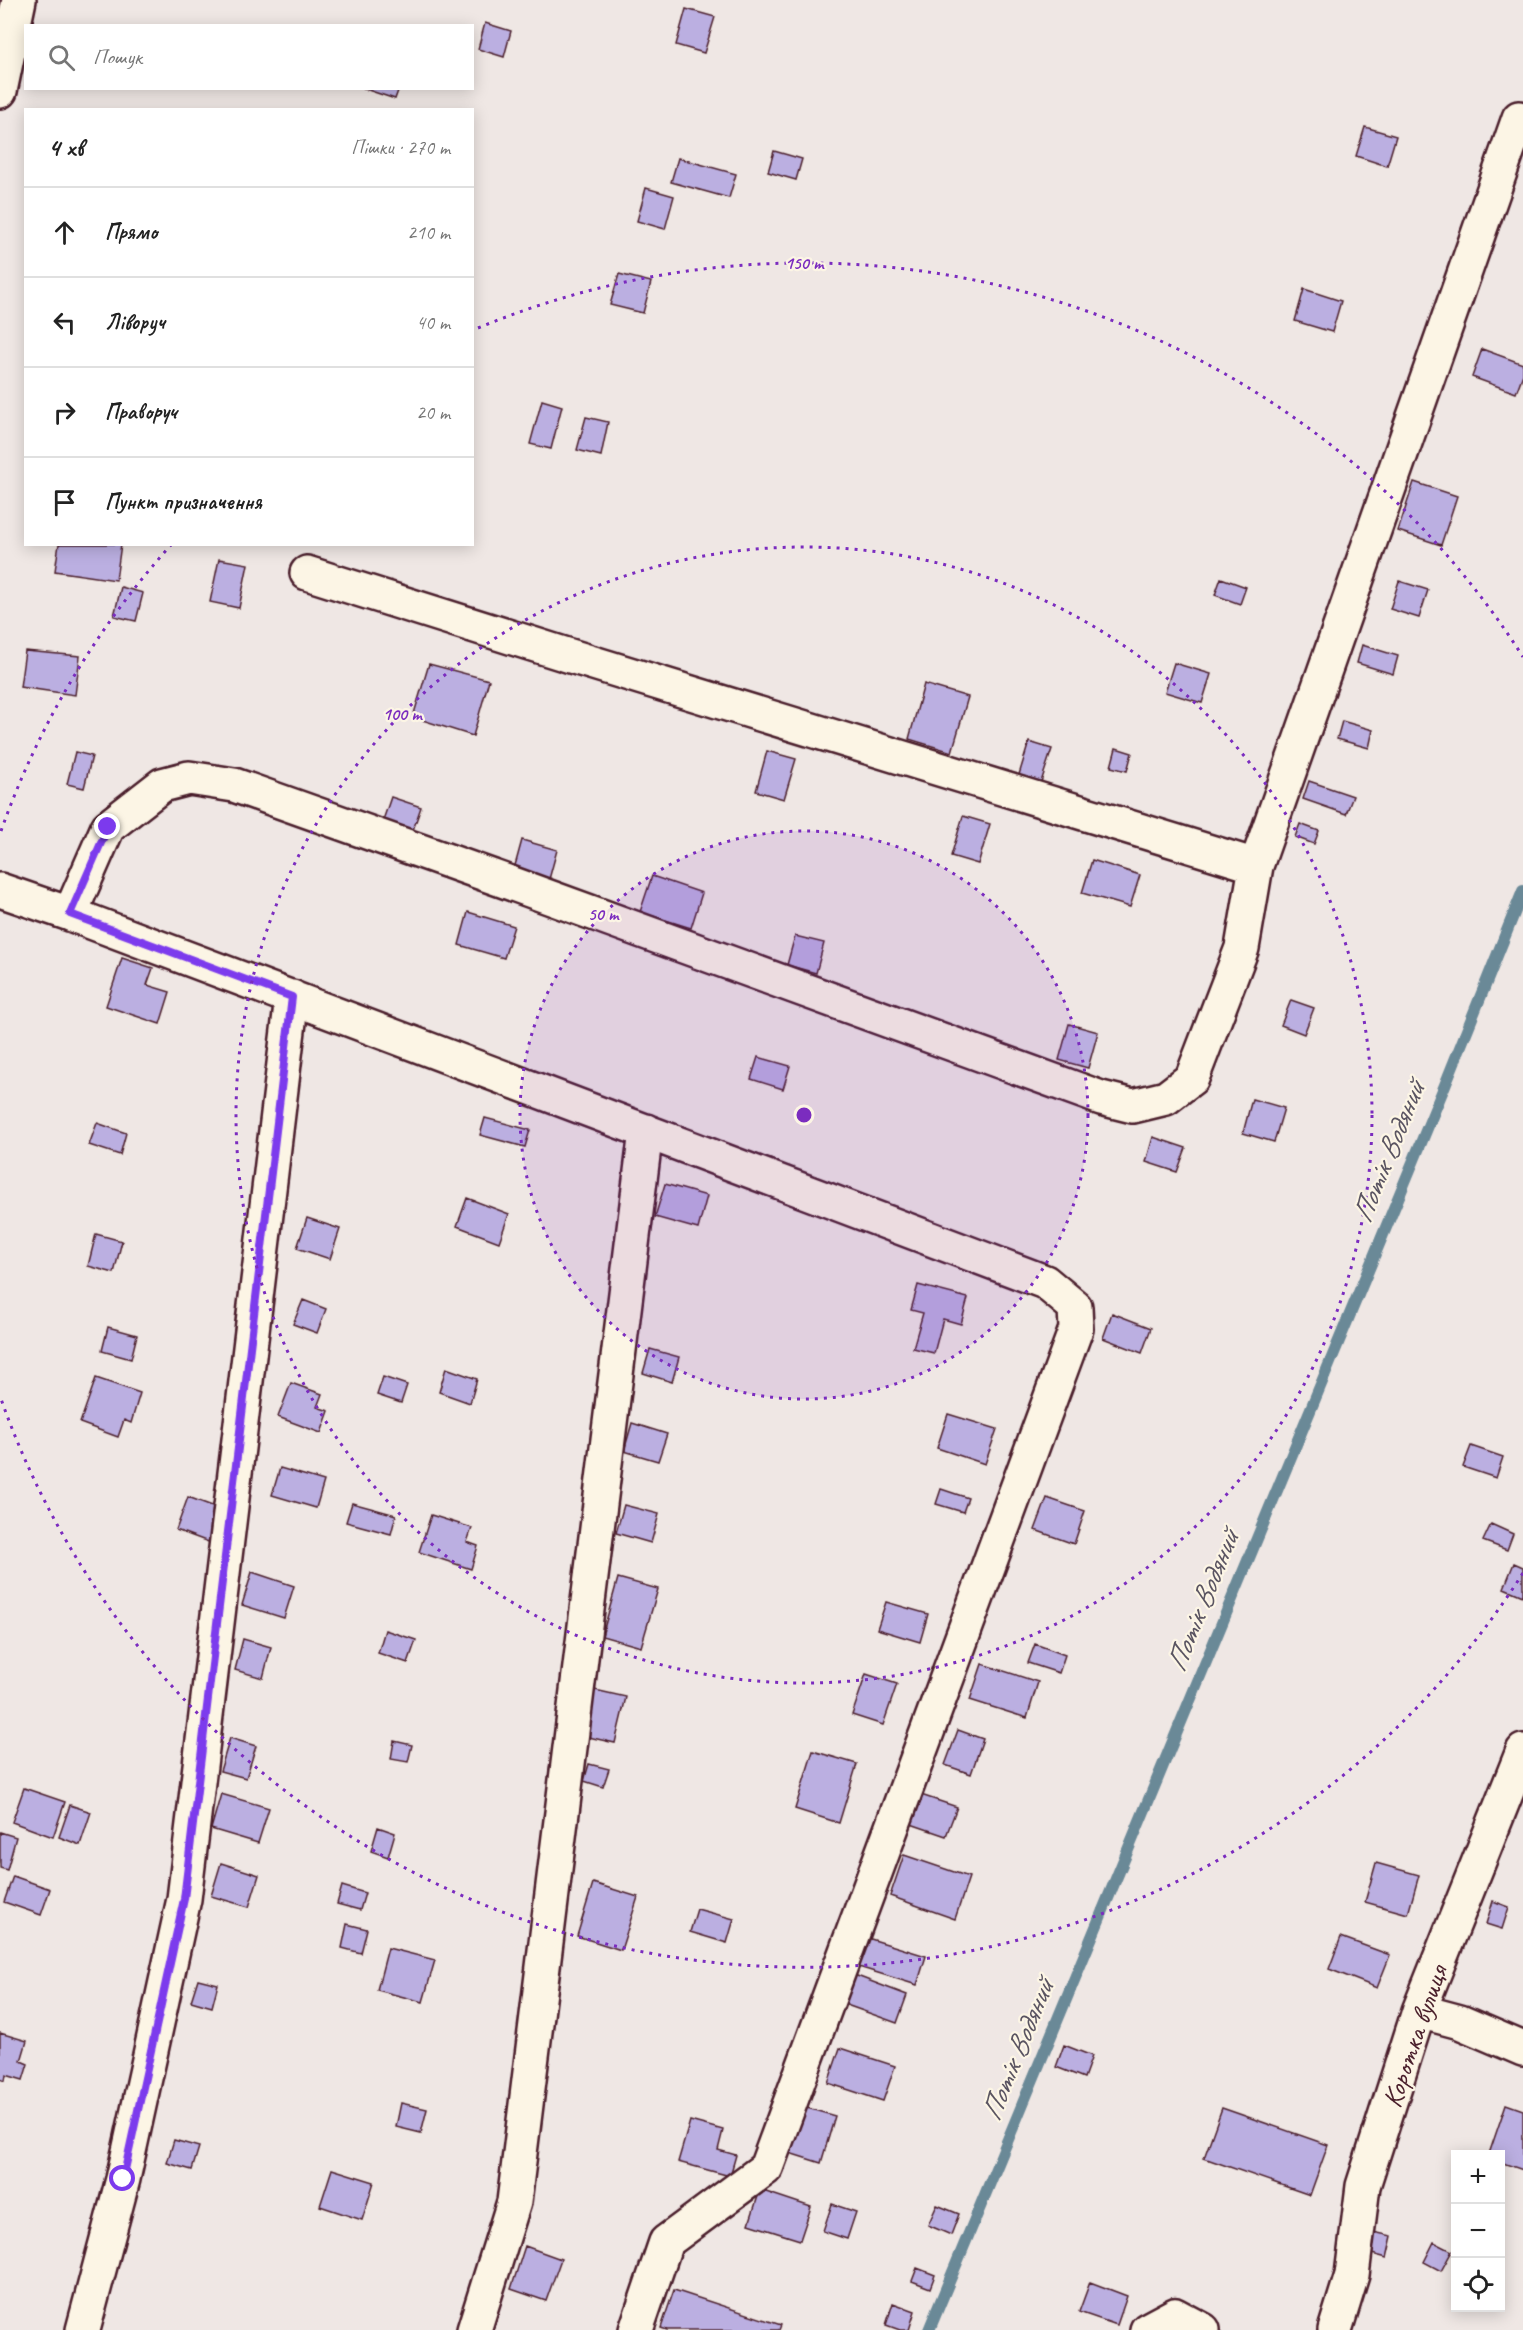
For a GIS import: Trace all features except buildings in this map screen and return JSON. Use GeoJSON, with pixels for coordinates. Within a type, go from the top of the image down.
{"type":"FeatureCollection","features":[{"type":"Feature","properties":{"kind":"street"},"geometry":{"type":"LineString","coordinates":[[0,91],[19,0]]}},
{"type":"Feature","properties":{"kind":"street"},"geometry":{"type":"LineString","coordinates":[[70,914],[108,827],[162,785],[189,778],[234,785],[1101,1098],[1133,1106],[1166,1098],[1192,1078],[1242,948],[1256,866],[1519,118]]}},
{"type":"Feature","properties":{"kind":"street"},"geometry":{"type":"LineString","coordinates":[[307,573],[1256,866]]}},
{"type":"Feature","properties":{"kind":"street"},"geometry":{"type":"LineString","coordinates":[[0,890],[292,997],[1046,1282],[1075,1307],[1076,1329],[766,2168],[666,2242],[636,2330]]}},
{"type":"Feature","properties":{"kind":"street"},"geometry":{"type":"LineString","coordinates":[[83,2330],[123,2179],[184,1899],[292,997]]}},
{"type":"Feature","properties":{"kind":"street"},"geometry":{"type":"LineString","coordinates":[[474,2330],[514,2202],[646,1131]]}},
{"type":"Feature","properties":{"kind":"street","name":"Коротка вулиця"},"geometry":{"type":"LineString","coordinates":[[1335,2330],[1352,2275],[1363,2186],[1419,2011],[1523,1751]]}},
{"type":"Feature","properties":{"kind":"street"},"geometry":{"type":"LineString","coordinates":[[1419,2011],[1460,2022],[1523,2049]]}},
{"type":"Feature","properties":{"kind":"street"},"geometry":{"type":"LineString","coordinates":[[1147,2330],[1175,2315],[1203,2330]]}},
{"type":"Feature","properties":{"kind":"waterway","name":"Потік Водяний"},"geometry":{"type":"LineString","coordinates":[[929,2330],[1445,1085],[1523,891]]}},
{"type":"Feature","properties":{"kind":"route"},"geometry":{"type":"LineString","coordinates":[[108,827],[70,914],[292,997],[184,1899],[123,2179]]}}]}
